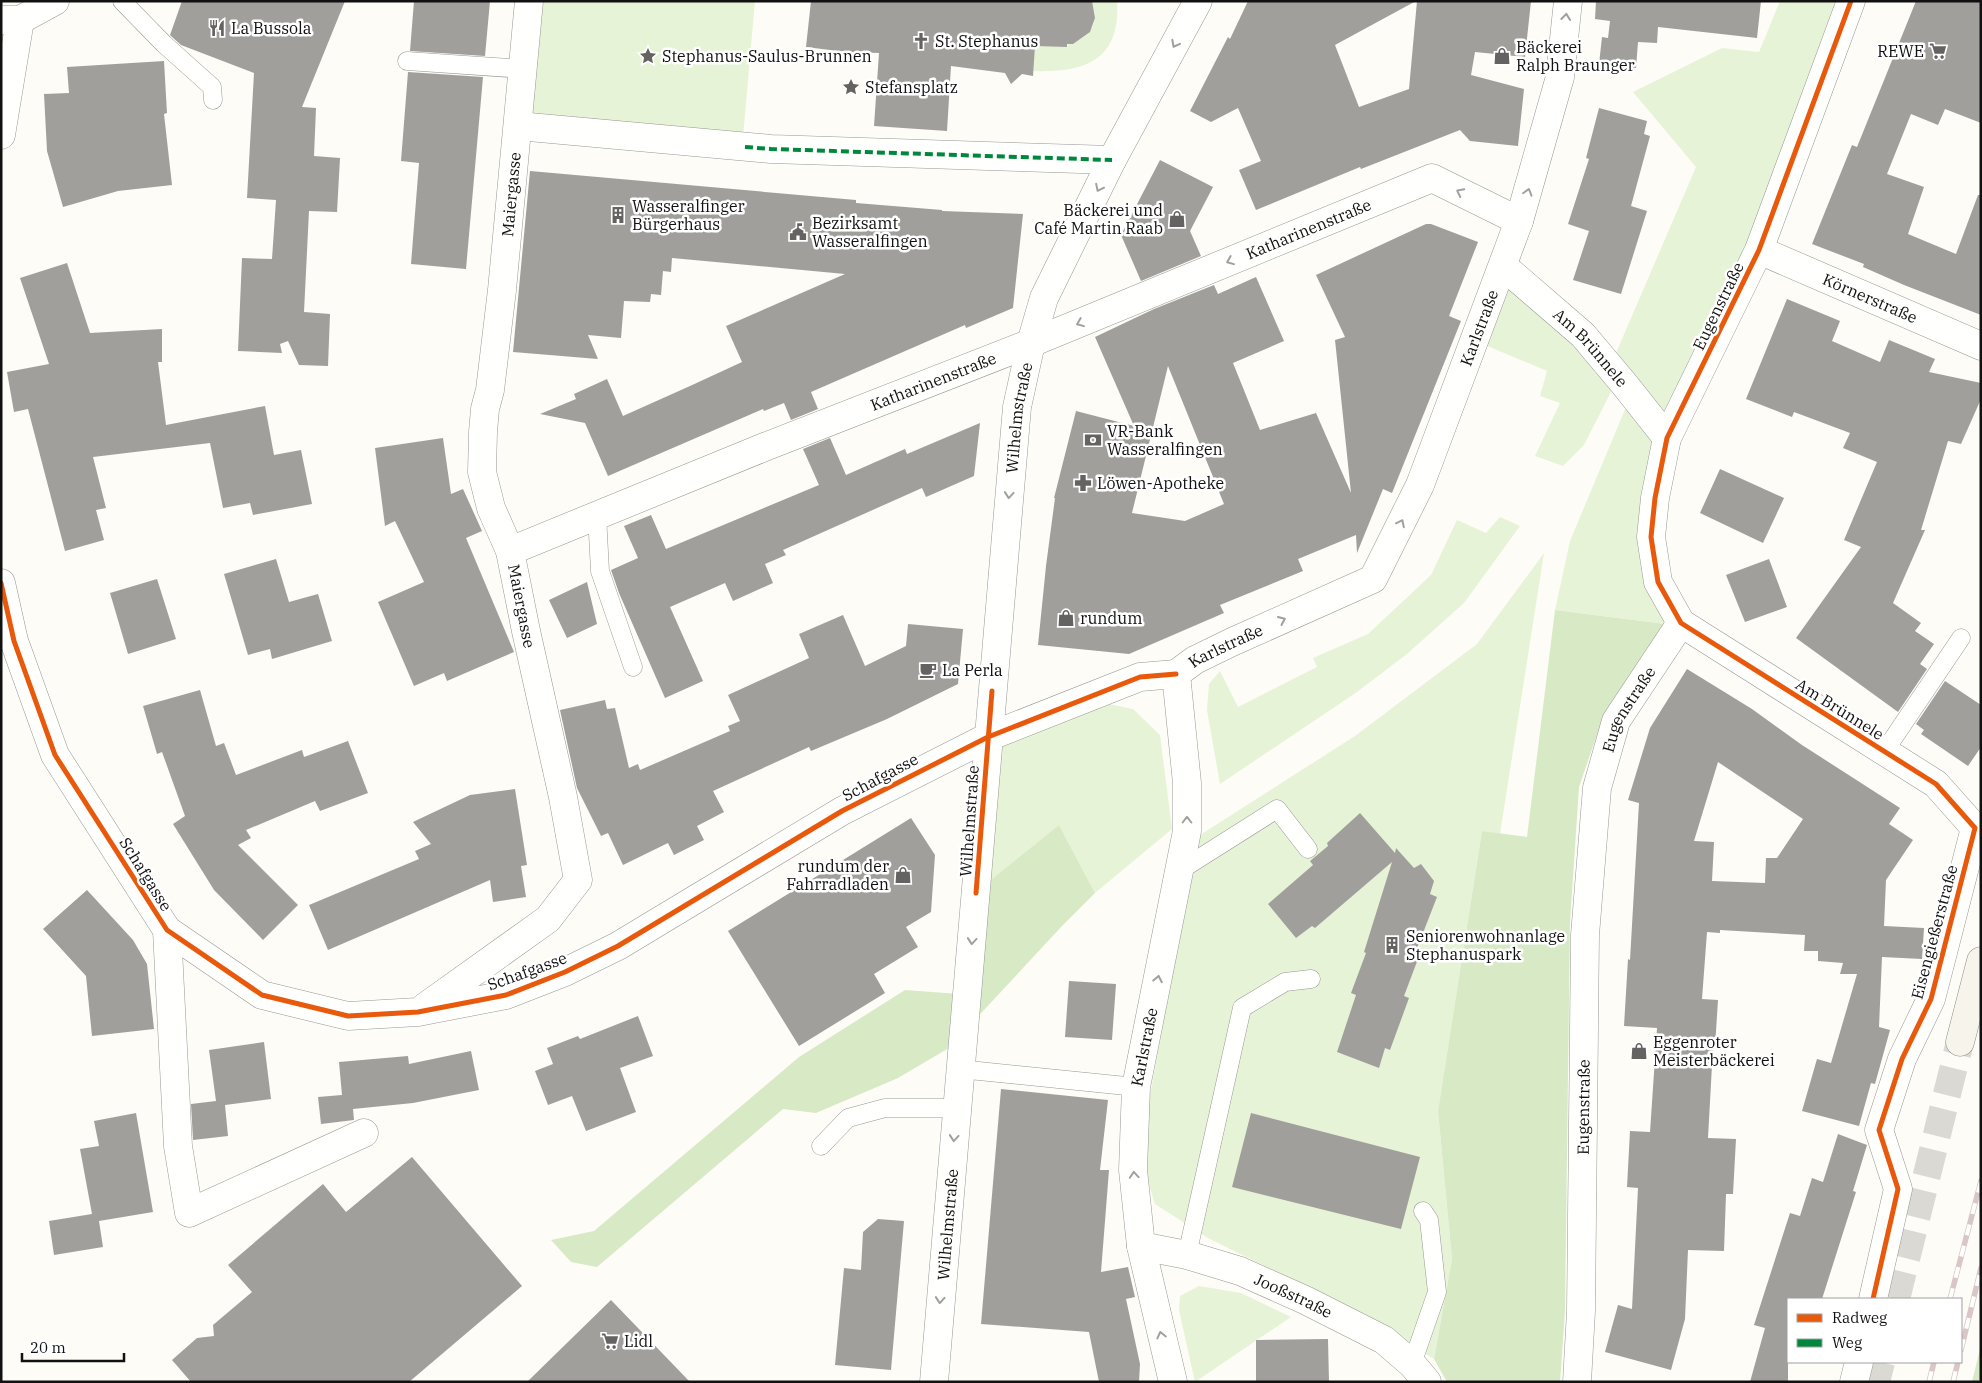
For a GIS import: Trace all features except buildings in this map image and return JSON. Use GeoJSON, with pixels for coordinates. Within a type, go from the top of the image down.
{"type":"FeatureCollection","features":[{"type":"Feature","properties":{"kind":"main road"},"geometry":{"type":"LineString","coordinates":[[1960,1042],[1981,961]]}},
{"type":"Feature","properties":{"kind":"street"},"geometry":{"type":"LineString","coordinates":[[1,135],[11,20],[55,1]]}},
{"type":"Feature","properties":{"kind":"street"},"geometry":{"type":"LineString","coordinates":[[529,1],[518,126],[772,149],[1112,160]]}},
{"type":"Feature","properties":{"kind":"street","name":"Wilhelmstraße"},"geometry":{"type":"LineString","coordinates":[[934,1382],[959,1069],[972,946],[1017,407],[1031,343],[1044,298],[1112,160],[1198,1]]}},
{"type":"Feature","properties":{"kind":"street","name":"Karlstraße"},"geometry":{"type":"LineString","coordinates":[[1173,1382],[1140,1246],[1133,1170],[1136,1087],[1187,831],[1187,783],[1176,674],[1195,660],[1232,642],[1373,579],[1420,485],[1520,221],[1560,77],[1568,1]]}},
{"type":"Feature","properties":{"kind":"street","name":"Eugenstraße"},"geometry":{"type":"LineString","coordinates":[[1577,1382],[1581,1311],[1585,935],[1597,788],[1616,722],[1681,623],[1658,582],[1651,537],[1667,438],[1759,250],[1851,1]]}},
{"type":"Feature","properties":{"kind":"street","name":"Maiergasse"},"geometry":{"type":"LineString","coordinates":[[418,1012],[548,919],[578,880],[564,797],[510,550],[491,508],[482,472],[485,409],[490,390],[501,299],[518,126]]}},
{"type":"Feature","properties":{"kind":"street","name":"Katharinenstraße"},"geometry":{"type":"LineString","coordinates":[[510,550],[767,446],[1031,343],[1432,178],[1520,221]]}},
{"type":"Feature","properties":{"kind":"street","name":"Körnerstraße"},"geometry":{"type":"LineString","coordinates":[[1759,250],[1981,346]]}},
{"type":"Feature","properties":{"kind":"street","name":"Am Brünnele"},"geometry":{"type":"LineString","coordinates":[[1503,266],[1583,335],[1667,438]]}},
{"type":"Feature","properties":{"kind":"street","name":"Schafgasse"},"geometry":{"type":"LineString","coordinates":[[1,583],[14,641],[56,755],[167,930],[262,994],[348,1016],[418,1012],[506,995],[565,972],[618,946],[842,811],[988,737],[1140,677],[1176,674]]}},
{"type":"Feature","properties":{"kind":"street","name":"Am Brünnele"},"geometry":{"type":"LineString","coordinates":[[1681,623],[1936,784],[1975,828]]}},
{"type":"Feature","properties":{"kind":"street","name":"Eisengießerstraße"},"geometry":{"type":"LineString","coordinates":[[1873,1298],[1898,1189],[1879,1130],[1902,1058],[1931,999],[1975,828]]}},
{"type":"Feature","properties":{"kind":"street","name":"Schafgasse"},"geometry":{"type":"LineString","coordinates":[[167,930],[178,1146],[190,1213],[364,1133]]}},
{"type":"Feature","properties":{"kind":"street","name":"Jooßstraße"},"geometry":{"type":"LineString","coordinates":[[1140,1246],[1187,1255],[1240,1271],[1305,1300],[1384,1340],[1419,1373]]}},
{"type":"Feature","properties":{"kind":"street"},"geometry":{"type":"LineString","coordinates":[[1854,1382],[1859,1363]]}},
{"type":"Feature","properties":{"kind":"lane"},"geometry":{"type":"LineString","coordinates":[[122,1],[164,44],[212,87],[213,100]]}},
{"type":"Feature","properties":{"kind":"lane"},"geometry":{"type":"LineString","coordinates":[[407,61],[524,69]]}},
{"type":"Feature","properties":{"kind":"lane"},"geometry":{"type":"LineString","coordinates":[[598,515],[600,571],[633,667]]}},
{"type":"Feature","properties":{"kind":"lane"},"geometry":{"type":"LineString","coordinates":[[1884,752],[1961,638]]}},
{"type":"Feature","properties":{"kind":"lane"},"geometry":{"type":"LineString","coordinates":[[1179,871],[1276,808],[1308,849]]}},
{"type":"Feature","properties":{"kind":"lane"},"geometry":{"type":"LineString","coordinates":[[1187,1255],[1242,1008],[1285,982],[1311,978]]}},
{"type":"Feature","properties":{"kind":"lane"},"geometry":{"type":"LineString","coordinates":[[959,1069],[1136,1087]]}},
{"type":"Feature","properties":{"kind":"lane"},"geometry":{"type":"LineString","coordinates":[[821,1146],[848,1118],[876,1110],[885,1108],[956,1108]]}},
{"type":"Feature","properties":{"kind":"lane"},"geometry":{"type":"LineString","coordinates":[[1419,1373],[1437,1292],[1429,1220],[1423,1211]]}},
{"type":"Feature","properties":{"kind":"green space"},"geometry":{"type":"Polygon","coordinates":[[[535,1],[755,1],[743,137],[525,119],[535,1]]]}},
{"type":"Feature","properties":{"kind":"green space"},"geometry":{"type":"Polygon","coordinates":[[[1090,1],[1117,1],[1117,21],[1113,38],[1106,50],[1096,59],[1083,66],[1051,71],[1033,71],[1035,40],[1067,47],[1069,42],[1077,40],[1088,33],[1094,22],[1093,8],[1090,1]]]}},
{"type":"Feature","properties":{"kind":"green space"},"geometry":{"type":"Polygon","coordinates":[[[1780,1],[1843,1],[1752,248],[1665,426],[1613,360],[1696,167],[1633,92],[1722,48],[1759,52],[1780,1]]]}},
{"type":"Feature","properties":{"kind":"green space"},"geometry":{"type":"Polygon","coordinates":[[[1508,281],[1576,343],[1614,386],[1584,445],[1563,466],[1535,456],[1560,403],[1540,396],[1547,371],[1485,345],[1508,281]]]}},
{"type":"Feature","properties":{"kind":"green space"},"geometry":{"type":"Polygon","coordinates":[[[1626,407],[1657,443],[1648,580],[1665,624],[1555,610],[1570,541],[1626,407]]]}},
{"type":"Feature","properties":{"kind":"green space"},"geometry":{"type":"Polygon","coordinates":[[[1500,517],[1520,526],[1464,603],[1407,654],[1357,692],[1220,784],[1207,710],[1209,684],[1220,671],[1238,707],[1317,667],[1313,658],[1368,634],[1431,575],[1457,520],[1486,533],[1500,517]]]}},
{"type":"Feature","properties":{"kind":"green space"},"geometry":{"type":"Polygon","coordinates":[[[1544,553],[1500,834],[1482,831],[1438,1111],[1452,1259],[1434,1359],[1394,1334],[1313,1290],[1208,1238],[1155,1204],[1145,1172],[1149,1101],[1197,837],[1355,736],[1477,644],[1544,553]]]}},
{"type":"Feature","properties":{"kind":"green space"},"geometry":{"type":"Polygon","coordinates":[[[1555,610],[1665,624],[1604,714],[1579,787],[1570,922],[1565,1311],[1560,1382],[1447,1382],[1434,1359],[1452,1259],[1438,1111],[1482,831],[1527,837],[1555,610]]]}},
{"type":"Feature","properties":{"kind":"green space"},"geometry":{"type":"Polygon","coordinates":[[[1109,704],[1133,709],[1160,735],[1172,829],[1095,893],[1059,825],[988,882],[995,743],[1109,704]]]}},
{"type":"Feature","properties":{"kind":"green space"},"geometry":{"type":"Polygon","coordinates":[[[1059,825],[1095,893],[971,1024],[988,882],[1059,825]]]}},
{"type":"Feature","properties":{"kind":"green space"},"geometry":{"type":"Polygon","coordinates":[[[905,990],[959,994],[954,1045],[898,1078],[816,1113],[783,1109],[597,1267],[571,1262],[551,1240],[594,1231],[799,1057],[905,990]]]}},
{"type":"Feature","properties":{"kind":"green space"},"geometry":{"type":"Polygon","coordinates":[[[1199,1286],[1241,1293],[1291,1317],[1195,1382],[1179,1310],[1180,1296],[1199,1286]]]}},
{"type":"Feature","properties":{"kind":"green space"},"geometry":{"type":"Polygon","coordinates":[[[1981,1345],[1981,1382],[1972,1382],[1981,1345]]]}},
{"type":"Feature","properties":{"kind":"tunnel"},"geometry":{"type":"LineString","coordinates":[[1896,1298],[1960,1042]]}},
{"type":"Feature","properties":{"kind":"tunnel"},"geometry":{"type":"LineString","coordinates":[[1876,1382],[1881,1363]]}},
{"type":"Feature","properties":{"kind":"railway"},"geometry":{"type":"LineString","coordinates":[[1950,1298],[1981,1181]]}},
{"type":"Feature","properties":{"kind":"railway"},"geometry":{"type":"LineString","coordinates":[[1962,1346],[1981,1268]]}},
{"type":"Feature","properties":{"kind":"railway"},"geometry":{"type":"LineString","coordinates":[[1929,1382],[1934,1363]]}},
{"type":"Feature","properties":{"kind":"railway"},"geometry":{"type":"LineString","coordinates":[[1953,1382],[1958,1363]]}},
{"type":"Feature","properties":{"kind":"marked path"},"geometry":{"type":"LineString","coordinates":[[745,147],[1112,160]]}},
{"type":"Feature","properties":{"kind":"cycle path"},"geometry":{"type":"LineString","coordinates":[[1851,1],[1759,250],[1667,438],[1655,498],[1651,537],[1658,582],[1681,623],[1936,784],[1975,828],[1931,999],[1902,1059],[1879,1130],[1898,1189],[1873,1298]]}},
{"type":"Feature","properties":{"kind":"cycle path"},"geometry":{"type":"LineString","coordinates":[[1,583],[14,641],[55,755],[167,930],[262,995],[348,1016],[418,1012],[506,995],[565,972],[618,946],[842,811],[988,737],[1140,677],[1176,674]]}},
{"type":"Feature","properties":{"kind":"cycle path"},"geometry":{"type":"LineString","coordinates":[[976,893],[992,691]]}},
{"type":"Feature","properties":{"kind":"place","name":"La Bussola"},"geometry":{"type":"Point","coordinates":[217,28]}},
{"type":"Feature","properties":{"kind":"place","name":"St. Stephanus"},"geometry":{"type":"Point","coordinates":[921,41]}},
{"type":"Feature","properties":{"kind":"place","name":"REWE"},"geometry":{"type":"Point","coordinates":[1938,51]}},
{"type":"Feature","properties":{"kind":"place","name":"Stephanus-Saulus-Brunnen"},"geometry":{"type":"Point","coordinates":[648,56]}},
{"type":"Feature","properties":{"kind":"place","name":"Bäckerei Ralph Braunger"},"geometry":{"type":"Point","coordinates":[1502,56]}},
{"type":"Feature","properties":{"kind":"place","name":"Stefansplatz"},"geometry":{"type":"Point","coordinates":[851,87]}},
{"type":"Feature","properties":{"kind":"place","name":"Wasseralfinger Bürgerhaus"},"geometry":{"type":"Point","coordinates":[618,215]}},
{"type":"Feature","properties":{"kind":"place","name":"Bäckerei und Café Martin Raab"},"geometry":{"type":"Point","coordinates":[1177,219]}},
{"type":"Feature","properties":{"kind":"place","name":"Bezirksamt Wasseralfingen"},"geometry":{"type":"Point","coordinates":[798,232]}},
{"type":"Feature","properties":{"kind":"place","name":"VR-Bank Wasseralfingen"},"geometry":{"type":"Point","coordinates":[1093,440]}},
{"type":"Feature","properties":{"kind":"place","name":"Löwen-Apotheke"},"geometry":{"type":"Point","coordinates":[1083,483]}},
{"type":"Feature","properties":{"kind":"place","name":"rundum"},"geometry":{"type":"Point","coordinates":[1066,618]}},
{"type":"Feature","properties":{"kind":"place","name":"La Perla"},"geometry":{"type":"Point","coordinates":[928,670]}},
{"type":"Feature","properties":{"kind":"place","name":"rundum der Fahrradladen"},"geometry":{"type":"Point","coordinates":[903,875]}},
{"type":"Feature","properties":{"kind":"place","name":"Seniorenwohnanlage Stephanuspark"},"geometry":{"type":"Point","coordinates":[1392,945]}},
{"type":"Feature","properties":{"kind":"place","name":"Eggenroter Meisterbäckerei"},"geometry":{"type":"Point","coordinates":[1639,1051]}},
{"type":"Feature","properties":{"kind":"place","name":"Lidl"},"geometry":{"type":"Point","coordinates":[610,1341]}}]}
